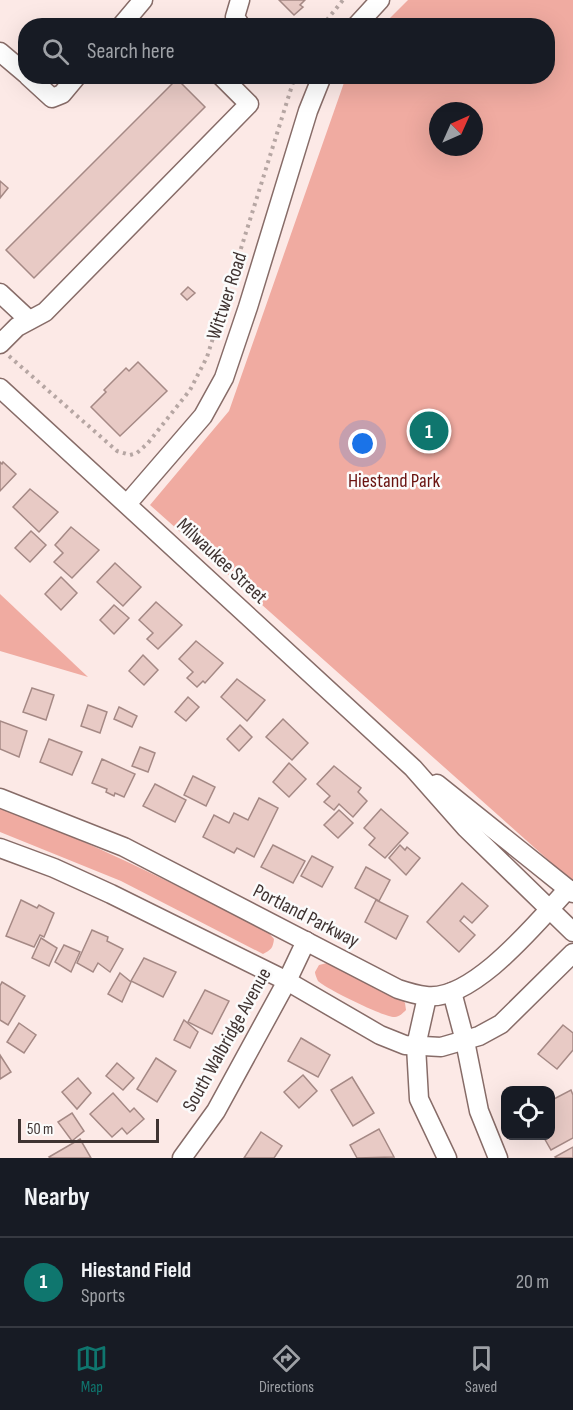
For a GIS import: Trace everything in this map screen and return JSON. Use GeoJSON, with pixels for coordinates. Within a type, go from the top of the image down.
{"type":"FeatureCollection","features":[{"type":"Feature","properties":{"kind":"street"},"geometry":{"type":"LineString","coordinates":[[128,18],[143,0]]}},
{"type":"Feature","properties":{"kind":"street"},"geometry":{"type":"LineString","coordinates":[[236,18],[240,0]]}},
{"type":"Feature","properties":{"kind":"street"},"geometry":{"type":"LineString","coordinates":[[363,18],[380,0]]}},
{"type":"Feature","properties":{"kind":"street"},"geometry":{"type":"LineString","coordinates":[[0,52],[18,68]]}},
{"type":"Feature","properties":{"kind":"street"},"geometry":{"type":"LineString","coordinates":[[36,84],[52,98],[62,94],[70,84]]}},
{"type":"Feature","properties":{"kind":"street"},"geometry":{"type":"LineString","coordinates":[[4,349],[17,327],[45,312],[249,104],[229,84]]}},
{"type":"Feature","properties":{"kind":"street","name":"Wittwer Road"},"geometry":{"type":"LineString","coordinates":[[128,504],[203,416],[224,378],[252,297],[308,111],[319,84]]}},
{"type":"Feature","properties":{"kind":"street"},"geometry":{"type":"LineString","coordinates":[[0,293],[29,320]]}},
{"type":"Feature","properties":{"kind":"street","name":"Milwaukee Street"},"geometry":{"type":"LineString","coordinates":[[0,388],[413,768],[466,828],[573,932]]}},
{"type":"Feature","properties":{"kind":"street","name":"Milwaukee Street"},"geometry":{"type":"LineString","coordinates":[[413,768],[449,792],[570,891]]}},
{"type":"Feature","properties":{"kind":"street","name":"Portland Parkway"},"geometry":{"type":"LineString","coordinates":[[0,798],[124,848],[398,989],[427,997],[452,992],[478,977],[500,960],[549,909],[570,891]]}},
{"type":"Feature","properties":{"kind":"street"},"geometry":{"type":"LineString","coordinates":[[0,848],[54,868],[111,894],[287,981],[380,1035],[405,1045],[441,1047],[479,1036],[501,1024],[573,953]]}},
{"type":"Feature","properties":{"kind":"street","name":"South Walbridge Avenue"},"geometry":{"type":"LineString","coordinates":[[182,1158],[216,1111],[287,981],[306,941]]}},
{"type":"Feature","properties":{"kind":"street"},"geometry":{"type":"LineString","coordinates":[[452,992],[465,1041],[478,1111],[498,1158]]}},
{"type":"Feature","properties":{"kind":"street"},"geometry":{"type":"LineString","coordinates":[[427,997],[416,1046],[419,1099],[447,1158]]}},
{"type":"Feature","properties":{"kind":"path"},"geometry":{"type":"LineString","coordinates":[[328,18],[343,0]]}},
{"type":"Feature","properties":{"kind":"path"},"geometry":{"type":"LineString","coordinates":[[4,349],[117,451],[130,455],[137,453],[148,443],[190,390],[207,357],[292,84]]}},
{"type":"Feature","properties":{"kind":"green space","name":"Hiestand Park"},"geometry":{"type":"Polygon","coordinates":[[[408,0],[573,0],[573,882],[150,505],[229,411],[344,84],[555,84],[555,18],[390,18],[408,0]]]}},
{"type":"Feature","properties":{"kind":"green space"},"geometry":{"type":"Polygon","coordinates":[[[0,594],[88,677],[0,651],[0,594]]]}},
{"type":"Feature","properties":{"kind":"green space"},"geometry":{"type":"Polygon","coordinates":[[[0,808],[102,850],[235,915],[268,932],[274,939],[272,947],[263,954],[121,881],[0,832],[0,808]]]}},
{"type":"Feature","properties":{"kind":"green space"},"geometry":{"type":"Polygon","coordinates":[[[327,963],[401,997],[406,1010],[401,1015],[389,1016],[323,985],[318,981],[315,972],[319,965],[327,963]]]}},
{"type":"Feature","properties":{"kind":"building"},"geometry":{"type":"Polygon","coordinates":[[[279,0],[305,0],[300,5],[303,7],[294,15],[279,0]]]}},
{"type":"Feature","properties":{"kind":"building"},"geometry":{"type":"Polygon","coordinates":[[[172,84],[182,84],[205,107],[34,278],[6,250],[172,84]]]}},
{"type":"Feature","properties":{"kind":"building"},"geometry":{"type":"Polygon","coordinates":[[[0,181],[8,188],[0,198],[0,181]]]}},
{"type":"Feature","properties":{"kind":"building"},"geometry":{"type":"Polygon","coordinates":[[[188,287],[195,293],[187,300],[181,294],[188,287]]]}},
{"type":"Feature","properties":{"kind":"building"},"geometry":{"type":"Polygon","coordinates":[[[138,362],[167,391],[120,436],[91,407],[126,368],[129,371],[138,362]]]}},
{"type":"Feature","properties":{"kind":"building"},"geometry":{"type":"Polygon","coordinates":[[[0,462],[16,474],[0,491],[0,462]]]}},
{"type":"Feature","properties":{"kind":"building"},"geometry":{"type":"Polygon","coordinates":[[[30,489],[58,512],[39,532],[13,507],[30,489]]]}},
{"type":"Feature","properties":{"kind":"building"},"geometry":{"type":"Polygon","coordinates":[[[71,527],[99,550],[72,578],[54,562],[63,553],[55,545],[71,527]]]}},
{"type":"Feature","properties":{"kind":"building"},"geometry":{"type":"Polygon","coordinates":[[[31,531],[46,545],[30,562],[15,548],[31,531]]]}},
{"type":"Feature","properties":{"kind":"building"},"geometry":{"type":"Polygon","coordinates":[[[115,563],[141,587],[123,606],[97,582],[115,563]]]}},
{"type":"Feature","properties":{"kind":"building"},"geometry":{"type":"Polygon","coordinates":[[[61,577],[77,593],[61,610],[45,594],[61,577]]]}},
{"type":"Feature","properties":{"kind":"building"},"geometry":{"type":"Polygon","coordinates":[[[156,602],[182,625],[158,649],[147,639],[153,633],[139,620],[156,602]]]}},
{"type":"Feature","properties":{"kind":"building"},"geometry":{"type":"Polygon","coordinates":[[[114,605],[129,618],[114,634],[100,620],[114,605]]]}},
{"type":"Feature","properties":{"kind":"building"},"geometry":{"type":"Polygon","coordinates":[[[196,641],[223,663],[205,683],[203,681],[197,687],[187,678],[193,672],[179,659],[196,641]]]}},
{"type":"Feature","properties":{"kind":"building"},"geometry":{"type":"Polygon","coordinates":[[[143,655],[158,670],[144,685],[129,671],[143,655]]]}},
{"type":"Feature","properties":{"kind":"building"},"geometry":{"type":"Polygon","coordinates":[[[237,679],[265,700],[247,721],[221,697],[237,679]]]}},
{"type":"Feature","properties":{"kind":"building"},"geometry":{"type":"Polygon","coordinates":[[[32,688],[54,695],[46,720],[23,712],[32,688]]]}},
{"type":"Feature","properties":{"kind":"building"},"geometry":{"type":"Polygon","coordinates":[[[188,697],[199,707],[186,721],[175,712],[188,697]]]}},
{"type":"Feature","properties":{"kind":"building"},"geometry":{"type":"Polygon","coordinates":[[[88,705],[107,712],[100,733],[81,726],[88,705]]]}},
{"type":"Feature","properties":{"kind":"building"},"geometry":{"type":"Polygon","coordinates":[[[119,707],[137,716],[132,727],[114,719],[119,707]]]}},
{"type":"Feature","properties":{"kind":"building"},"geometry":{"type":"Polygon","coordinates":[[[283,719],[308,743],[292,760],[266,737],[283,719]]]}},
{"type":"Feature","properties":{"kind":"building"},"geometry":{"type":"Polygon","coordinates":[[[0,721],[27,731],[19,757],[0,749],[0,721]]]}},
{"type":"Feature","properties":{"kind":"building"},"geometry":{"type":"Polygon","coordinates":[[[240,725],[252,737],[239,751],[227,739],[240,725]]]}},
{"type":"Feature","properties":{"kind":"building"},"geometry":{"type":"Polygon","coordinates":[[[49,739],[82,752],[72,775],[40,762],[49,739]]]}},
{"type":"Feature","properties":{"kind":"building"},"geometry":{"type":"Polygon","coordinates":[[[140,747],[155,753],[148,772],[132,766],[140,747]]]}},
{"type":"Feature","properties":{"kind":"building"},"geometry":{"type":"Polygon","coordinates":[[[102,759],[135,774],[124,797],[115,793],[114,796],[106,792],[107,789],[92,783],[102,759]]]}},
{"type":"Feature","properties":{"kind":"building"},"geometry":{"type":"Polygon","coordinates":[[[289,763],[306,779],[289,797],[273,782],[289,763]]]}},
{"type":"Feature","properties":{"kind":"building"},"geometry":{"type":"Polygon","coordinates":[[[334,766],[361,788],[358,792],[367,801],[353,817],[339,804],[334,810],[324,802],[330,796],[317,784],[334,766]]]}},
{"type":"Feature","properties":{"kind":"building"},"geometry":{"type":"Polygon","coordinates":[[[193,776],[215,787],[206,806],[184,795],[193,776]]]}},
{"type":"Feature","properties":{"kind":"building"},"geometry":{"type":"Polygon","coordinates":[[[155,784],[186,800],[175,822],[143,806],[155,784]]]}},
{"type":"Feature","properties":{"kind":"building"},"geometry":{"type":"Polygon","coordinates":[[[259,798],[278,808],[254,857],[237,848],[234,853],[203,837],[214,815],[229,823],[234,813],[248,820],[259,798]]]}},
{"type":"Feature","properties":{"kind":"building"},"geometry":{"type":"Polygon","coordinates":[[[381,809],[408,833],[385,858],[369,845],[375,838],[364,828],[381,809]]]}},
{"type":"Feature","properties":{"kind":"building"},"geometry":{"type":"Polygon","coordinates":[[[339,810],[353,823],[338,838],[324,825],[339,810]]]}},
{"type":"Feature","properties":{"kind":"building"},"geometry":{"type":"Polygon","coordinates":[[[273,845],[305,861],[293,883],[261,867],[273,845]]]}},
{"type":"Feature","properties":{"kind":"building"},"geometry":{"type":"Polygon","coordinates":[[[400,845],[405,850],[407,847],[420,858],[406,875],[389,858],[400,845]]]}},
{"type":"Feature","properties":{"kind":"building"},"geometry":{"type":"Polygon","coordinates":[[[312,856],[333,867],[322,887],[301,876],[312,856]]]}},
{"type":"Feature","properties":{"kind":"building"},"geometry":{"type":"Polygon","coordinates":[[[366,867],[390,880],[379,901],[355,888],[366,867]]]}},
{"type":"Feature","properties":{"kind":"building"},"geometry":{"type":"Polygon","coordinates":[[[462,883],[488,906],[472,923],[464,916],[460,921],[475,935],[459,952],[427,922],[462,883]]]}},
{"type":"Feature","properties":{"kind":"building"},"geometry":{"type":"Polygon","coordinates":[[[21,900],[37,908],[39,905],[54,913],[44,937],[40,935],[34,947],[6,936],[21,900]]]}},
{"type":"Feature","properties":{"kind":"building"},"geometry":{"type":"Polygon","coordinates":[[[376,900],[408,916],[396,939],[365,922],[376,900]]]}},
{"type":"Feature","properties":{"kind":"building"},"geometry":{"type":"Polygon","coordinates":[[[92,930],[108,937],[107,941],[123,949],[110,972],[98,963],[93,972],[77,963],[92,930]]]}},
{"type":"Feature","properties":{"kind":"building"},"geometry":{"type":"Polygon","coordinates":[[[41,938],[57,948],[49,966],[32,958],[41,938]]]}},
{"type":"Feature","properties":{"kind":"building"},"geometry":{"type":"Polygon","coordinates":[[[64,945],[80,952],[71,972],[55,962],[64,945]]]}},
{"type":"Feature","properties":{"kind":"building"},"geometry":{"type":"Polygon","coordinates":[[[144,958],[176,972],[163,997],[131,981],[144,958]]]}},
{"type":"Feature","properties":{"kind":"building"},"geometry":{"type":"Polygon","coordinates":[[[120,973],[131,982],[122,1002],[108,994],[120,973]]]}},
{"type":"Feature","properties":{"kind":"building"},"geometry":{"type":"Polygon","coordinates":[[[2,982],[25,996],[8,1025],[0,1020],[2,982]]]}},
{"type":"Feature","properties":{"kind":"building"},"geometry":{"type":"Polygon","coordinates":[[[205,990],[229,1001],[212,1034],[188,1022],[205,990]]]}},
{"type":"Feature","properties":{"kind":"building"},"geometry":{"type":"Polygon","coordinates":[[[184,1020],[198,1032],[190,1048],[174,1040],[184,1020]]]}},
{"type":"Feature","properties":{"kind":"building"},"geometry":{"type":"Polygon","coordinates":[[[19,1023],[36,1035],[24,1053],[7,1042],[19,1023]]]}},
{"type":"Feature","properties":{"kind":"building"},"geometry":{"type":"Polygon","coordinates":[[[563,1025],[573,1033],[573,1050],[557,1069],[538,1054],[563,1025]]]}},
{"type":"Feature","properties":{"kind":"building"},"geometry":{"type":"Polygon","coordinates":[[[301,1038],[330,1055],[318,1077],[288,1061],[301,1038]]]}},
{"type":"Feature","properties":{"kind":"building"},"geometry":{"type":"Polygon","coordinates":[[[0,1055],[11,1072],[0,1079],[0,1055]]]}},
{"type":"Feature","properties":{"kind":"building"},"geometry":{"type":"Polygon","coordinates":[[[156,1058],[176,1071],[157,1102],[137,1089],[156,1058]]]}},
{"type":"Feature","properties":{"kind":"building"},"geometry":{"type":"Polygon","coordinates":[[[117,1063],[134,1078],[123,1090],[106,1076],[117,1063]]]}},
{"type":"Feature","properties":{"kind":"building"},"geometry":{"type":"Polygon","coordinates":[[[303,1075],[317,1091],[299,1108],[284,1092],[303,1075]]]}},
{"type":"Feature","properties":{"kind":"building"},"geometry":{"type":"Polygon","coordinates":[[[352,1077],[374,1113],[353,1126],[331,1090],[352,1077]]]}},
{"type":"Feature","properties":{"kind":"building"},"geometry":{"type":"Polygon","coordinates":[[[78,1078],[91,1093],[77,1109],[62,1092],[78,1078]]]}},
{"type":"Feature","properties":{"kind":"building"},"geometry":{"type":"Polygon","coordinates":[[[571,1090],[573,1138],[551,1150],[545,1140],[555,1140],[555,1098],[571,1090]]]}},
{"type":"Feature","properties":{"kind":"building"},"geometry":{"type":"Polygon","coordinates":[[[113,1093],[130,1112],[134,1108],[144,1119],[127,1134],[122,1128],[112,1137],[90,1114],[113,1093]]]}},
{"type":"Feature","properties":{"kind":"building"},"geometry":{"type":"Polygon","coordinates":[[[72,1113],[84,1131],[72,1141],[58,1122],[72,1113]]]}},
{"type":"Feature","properties":{"kind":"building"},"geometry":{"type":"Polygon","coordinates":[[[379,1129],[394,1157],[357,1158],[350,1145],[379,1129]]]}},
{"type":"Feature","properties":{"kind":"building"},"geometry":{"type":"Polygon","coordinates":[[[261,1132],[282,1146],[274,1158],[244,1158],[261,1132]]]}},
{"type":"Feature","properties":{"kind":"building"},"geometry":{"type":"Polygon","coordinates":[[[80,1139],[91,1158],[49,1157],[80,1139]]]}},
{"type":"Feature","properties":{"kind":"building"},"geometry":{"type":"Polygon","coordinates":[[[573,1147],[573,1158],[555,1157],[573,1147]]]}},
{"type":"Feature","properties":{"kind":"place","name":"Hiestand Field"},"geometry":{"type":"Point","coordinates":[429,431]}}]}
